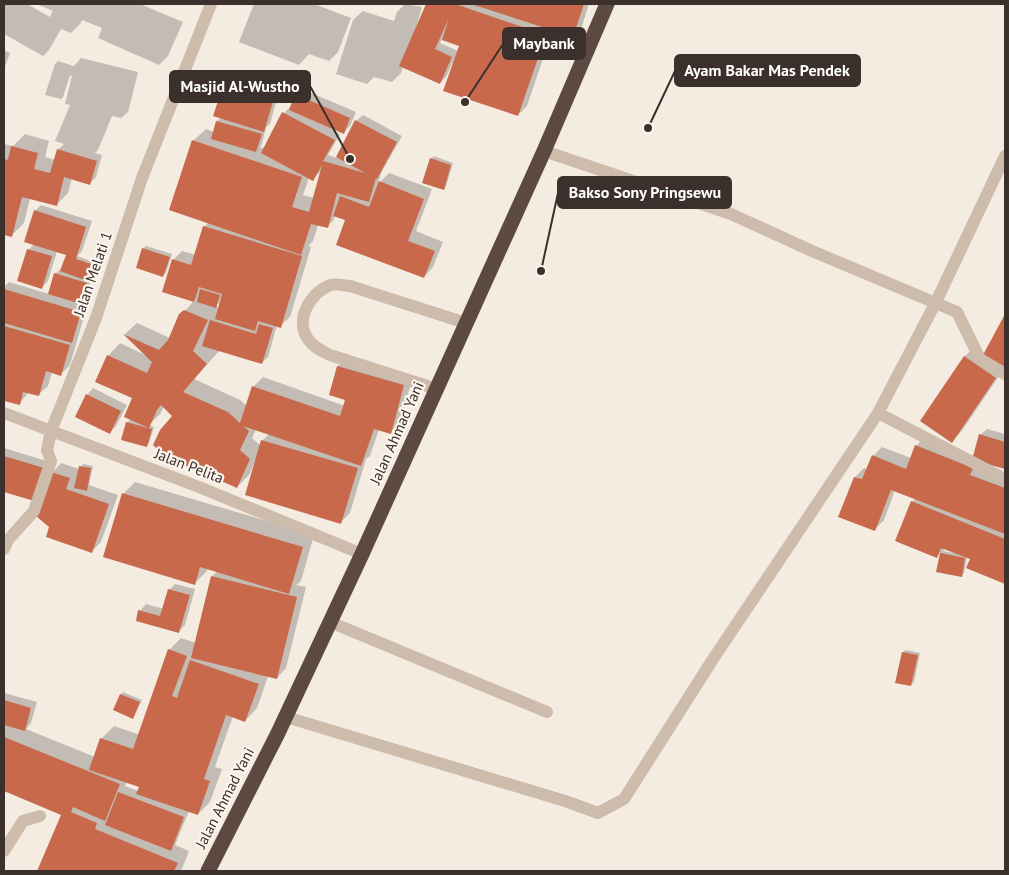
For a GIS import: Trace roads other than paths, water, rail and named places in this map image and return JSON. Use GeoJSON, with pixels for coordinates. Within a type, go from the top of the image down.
{"type":"FeatureCollection","features":[{"type":"Feature","properties":{"kind":"highway","name":"Jalan Ahmad Yani"},"geometry":{"type":"LineString","coordinates":[[208,871],[286,717],[362,554],[544,151],[607,4]]}},
{"type":"Feature","properties":{"kind":"street","name":"Jalan Melati 1"},"geometry":{"type":"LineString","coordinates":[[4,549],[8,540],[34,511],[51,460],[47,450],[51,432],[96,318],[142,178],[211,4]]}},
{"type":"Feature","properties":{"kind":"street"},"geometry":{"type":"LineString","coordinates":[[544,151],[731,214],[812,251],[958,312],[980,359],[1005,374]]}},
{"type":"Feature","properties":{"kind":"street"},"geometry":{"type":"LineString","coordinates":[[286,717],[556,798],[598,813],[624,800],[713,659],[878,413],[936,302],[1005,156]]}},
{"type":"Feature","properties":{"kind":"street"},"geometry":{"type":"LineString","coordinates":[[436,389],[330,355],[319,349],[307,338],[303,324],[308,305],[315,293],[332,284],[350,286],[466,324]]}},
{"type":"Feature","properties":{"kind":"street","name":"Jalan Pelita"},"geometry":{"type":"LineString","coordinates":[[4,413],[199,487],[362,554]]}},
{"type":"Feature","properties":{"kind":"street"},"geometry":{"type":"LineString","coordinates":[[878,413],[1005,479]]}},
{"type":"Feature","properties":{"kind":"street"},"geometry":{"type":"LineString","coordinates":[[330,622],[547,712]]}},
{"type":"Feature","properties":{"kind":"street"},"geometry":{"type":"LineString","coordinates":[[4,850],[23,821],[40,816]]}},
{"type":"Feature","properties":{"kind":"place","name":"Maybank"},"geometry":{"type":"Point","coordinates":[465,102]}},
{"type":"Feature","properties":{"kind":"place","name":"Ayam Bakar Mas Pendek"},"geometry":{"type":"Point","coordinates":[648,128]}},
{"type":"Feature","properties":{"kind":"place","name":"Masjid Al-Wustho"},"geometry":{"type":"Point","coordinates":[350,159]}},
{"type":"Feature","properties":{"kind":"place","name":"Bakso Sony Pringsewu"},"geometry":{"type":"Point","coordinates":[541,271]}}]}
